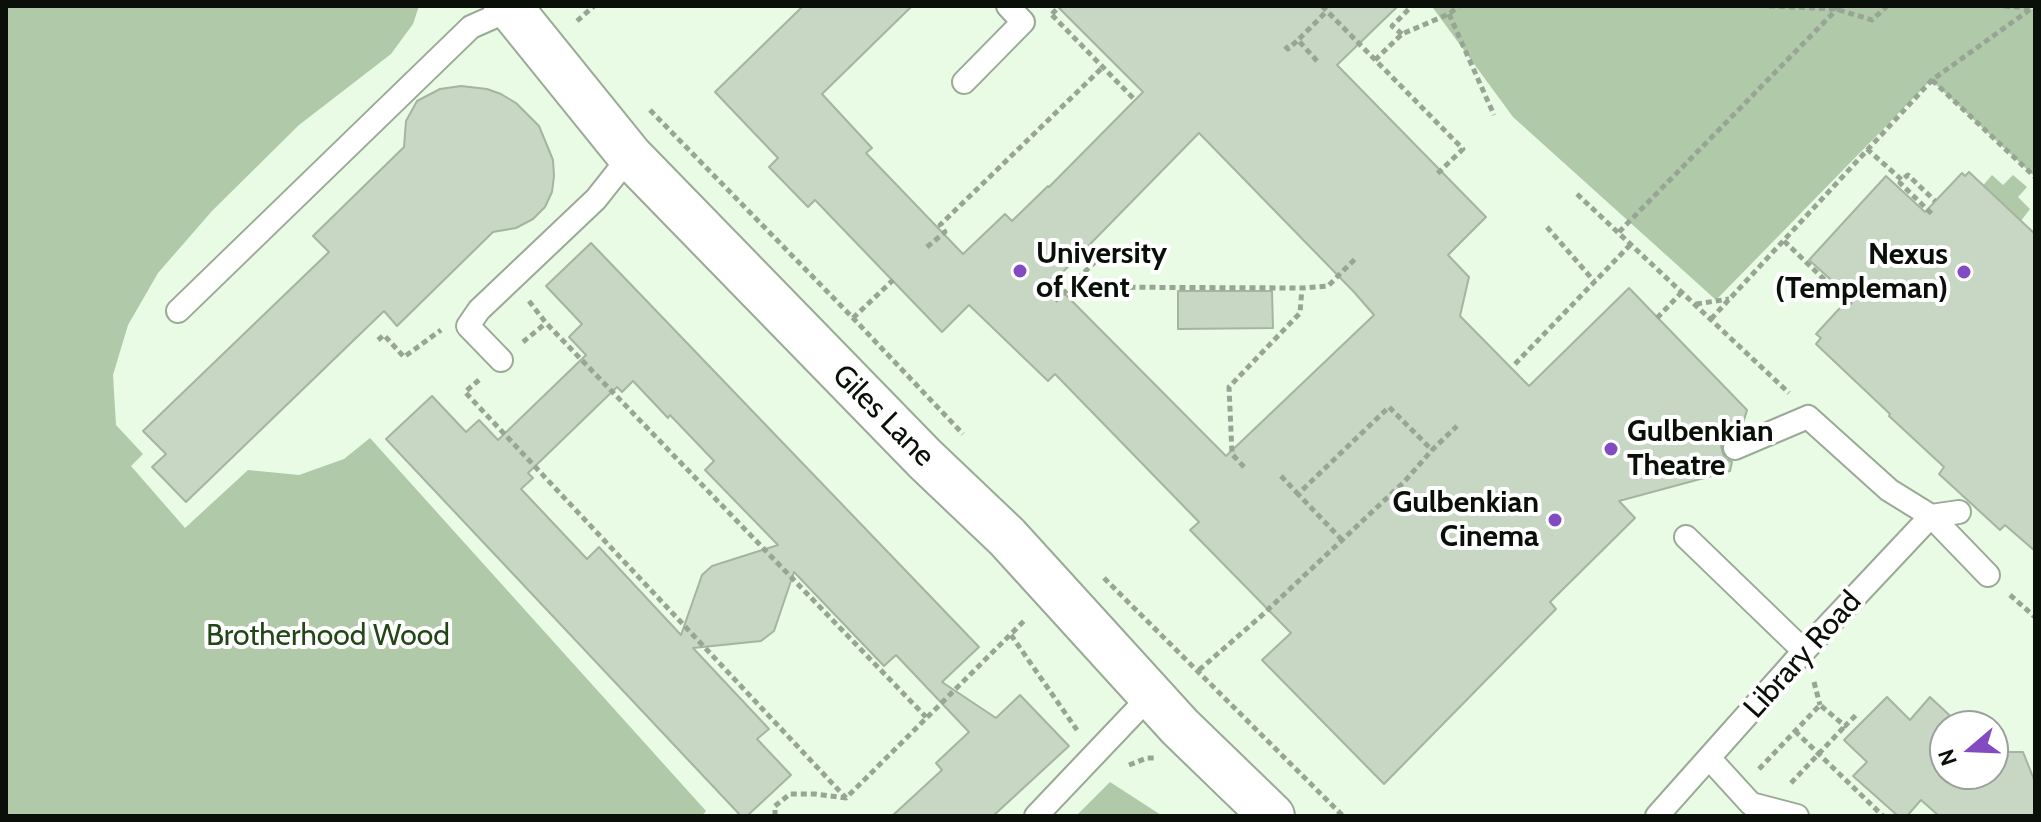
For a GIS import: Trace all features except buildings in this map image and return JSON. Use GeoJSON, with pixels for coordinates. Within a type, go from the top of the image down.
{"type":"FeatureCollection","features":[{"type":"Feature","properties":{"kind":"street","name":"Giles Lane"},"geometry":{"type":"LineString","coordinates":[[512,7],[630,156],[925,459],[1007,537],[1180,727],[1272,816]]}},
{"type":"Feature","properties":{"kind":"lane"},"geometry":{"type":"LineString","coordinates":[[964,82],[1023,22],[1008,6]]}},
{"type":"Feature","properties":{"kind":"lane"},"geometry":{"type":"LineString","coordinates":[[178,311],[471,27],[512,7]]}},
{"type":"Feature","properties":{"kind":"lane"},"geometry":{"type":"LineString","coordinates":[[501,360],[468,326],[479,310],[596,199],[630,156]]}},
{"type":"Feature","properties":{"kind":"lane"},"geometry":{"type":"LineString","coordinates":[[1735,448],[1808,417],[1889,490],[1931,516],[1988,575]]}},
{"type":"Feature","properties":{"kind":"lane"},"geometry":{"type":"LineString","coordinates":[[1931,516],[1959,512]]}},
{"type":"Feature","properties":{"kind":"lane","name":"Library Road"},"geometry":{"type":"LineString","coordinates":[[1657,816],[1804,651],[1931,516]]}},
{"type":"Feature","properties":{"kind":"lane"},"geometry":{"type":"LineString","coordinates":[[1686,537],[1804,651]]}},
{"type":"Feature","properties":{"kind":"lane"},"geometry":{"type":"LineString","coordinates":[[1036,816],[1151,695]]}},
{"type":"Feature","properties":{"kind":"lane"},"geometry":{"type":"LineString","coordinates":[[1709,758],[1751,804],[1797,816]]}},
{"type":"Feature","properties":{"kind":"path"},"geometry":{"type":"LineString","coordinates":[[578,29],[577,21],[594,6]]}},
{"type":"Feature","properties":{"kind":"path"},"geometry":{"type":"LineString","coordinates":[[1043,6],[1135,100]]}},
{"type":"Feature","properties":{"kind":"path"},"geometry":{"type":"LineString","coordinates":[[1052,14],[1060,6]]}},
{"type":"Feature","properties":{"kind":"path"},"geometry":{"type":"LineString","coordinates":[[1402,34],[1392,26],[1412,6]]}},
{"type":"Feature","properties":{"kind":"path"},"geometry":{"type":"LineString","coordinates":[[1375,60],[1402,34],[1449,14],[1459,6]]}},
{"type":"Feature","properties":{"kind":"path"},"geometry":{"type":"LineString","coordinates":[[1769,6],[1838,8],[1872,20],[1887,6]]}},
{"type":"Feature","properties":{"kind":"path"},"geometry":{"type":"LineString","coordinates":[[2004,6],[2033,9]]}},
{"type":"Feature","properties":{"kind":"path"},"geometry":{"type":"LineString","coordinates":[[1285,46],[1288,49],[1298,40],[1324,8],[1463,149],[1436,175]]}},
{"type":"Feature","properties":{"kind":"path"},"geometry":{"type":"LineString","coordinates":[[1619,232],[1838,8]]}},
{"type":"Feature","properties":{"kind":"path"},"geometry":{"type":"LineString","coordinates":[[1711,319],[1932,80],[2033,9]]}},
{"type":"Feature","properties":{"kind":"path"},"geometry":{"type":"LineString","coordinates":[[1449,14],[1494,115]]}},
{"type":"Feature","properties":{"kind":"path"},"geometry":{"type":"LineString","coordinates":[[1298,40],[1317,61]]}},
{"type":"Feature","properties":{"kind":"path"},"geometry":{"type":"LineString","coordinates":[[927,247],[945,232],[940,225],[1103,67]]}},
{"type":"Feature","properties":{"kind":"path"},"geometry":{"type":"LineString","coordinates":[[1932,80],[2035,177]]}},
{"type":"Feature","properties":{"kind":"path"},"geometry":{"type":"LineString","coordinates":[[645,105],[970,441]]}},
{"type":"Feature","properties":{"kind":"path"},"geometry":{"type":"LineString","coordinates":[[1867,149],[1902,180]]}},
{"type":"Feature","properties":{"kind":"path"},"geometry":{"type":"LineString","coordinates":[[1932,214],[1900,183],[1908,175],[1935,201]]}},
{"type":"Feature","properties":{"kind":"path"},"geometry":{"type":"LineString","coordinates":[[1577,194],[1791,395]]}},
{"type":"Feature","properties":{"kind":"path"},"geometry":{"type":"LineString","coordinates":[[1547,227],[1594,281]]}},
{"type":"Feature","properties":{"kind":"path"},"geometry":{"type":"LineString","coordinates":[[1784,241],[1842,293],[1851,305]]}},
{"type":"Feature","properties":{"kind":"path"},"geometry":{"type":"LineString","coordinates":[[1515,364],[1631,244]]}},
{"type":"Feature","properties":{"kind":"path"},"geometry":{"type":"LineString","coordinates":[[1070,287],[1328,286],[1357,257]]}},
{"type":"Feature","properties":{"kind":"path"},"geometry":{"type":"LineString","coordinates":[[1055,301],[1099,258]]}},
{"type":"Feature","properties":{"kind":"path"},"geometry":{"type":"LineString","coordinates":[[512,280],[546,323],[926,717]]}},
{"type":"Feature","properties":{"kind":"path"},"geometry":{"type":"LineString","coordinates":[[853,318],[893,280]]}},
{"type":"Feature","properties":{"kind":"path"},"geometry":{"type":"LineString","coordinates":[[1244,467],[1232,454],[1229,387],[1300,313],[1302,288]]}},
{"type":"Feature","properties":{"kind":"path"},"geometry":{"type":"LineString","coordinates":[[1657,318],[1682,292]]}},
{"type":"Feature","properties":{"kind":"path"},"geometry":{"type":"LineString","coordinates":[[1695,304],[1729,299]]}},
{"type":"Feature","properties":{"kind":"path"},"geometry":{"type":"LineString","coordinates":[[378,340],[384,335],[404,357],[448,325],[468,326]]}},
{"type":"Feature","properties":{"kind":"path"},"geometry":{"type":"LineString","coordinates":[[501,360],[465,392],[846,798]]}},
{"type":"Feature","properties":{"kind":"path"},"geometry":{"type":"LineString","coordinates":[[1298,494],[1389,407],[1432,450]]}},
{"type":"Feature","properties":{"kind":"path"},"geometry":{"type":"LineString","coordinates":[[1199,670],[1405,481],[1457,426]]}},
{"type":"Feature","properties":{"kind":"path"},"geometry":{"type":"LineString","coordinates":[[1281,476],[1342,540]]}},
{"type":"Feature","properties":{"kind":"path"},"geometry":{"type":"LineString","coordinates":[[1100,573],[1343,816]]}},
{"type":"Feature","properties":{"kind":"path"},"geometry":{"type":"LineString","coordinates":[[846,798],[1033,611]]}},
{"type":"Feature","properties":{"kind":"path"},"geometry":{"type":"LineString","coordinates":[[1011,635],[1093,755]]}},
{"type":"Feature","properties":{"kind":"path"},"geometry":{"type":"LineString","coordinates":[[1737,791],[1820,705],[1845,726]]}},
{"type":"Feature","properties":{"kind":"path"},"geometry":{"type":"LineString","coordinates":[[1767,808],[1858,713]]}},
{"type":"Feature","properties":{"kind":"path"},"geometry":{"type":"LineString","coordinates":[[1795,731],[1883,816]]}},
{"type":"Feature","properties":{"kind":"path"},"geometry":{"type":"LineString","coordinates":[[775,816],[775,806],[790,794],[846,798]]}},
{"type":"Feature","properties":{"kind":"green space","name":"Brotherhood Wood"},"geometry":{"type":"Polygon","coordinates":[[[6,6],[419,6],[413,24],[391,54],[299,125],[212,211],[158,273],[128,325],[113,375],[116,425],[143,454],[131,466],[185,528],[248,470],[299,475],[344,459],[370,438],[706,811],[702,816],[6,816],[6,6]]]}},
{"type":"Feature","properties":{"kind":"green space"},"geometry":{"type":"Polygon","coordinates":[[[2004,6],[2035,9],[2035,177],[1931,80],[1716,300],[1513,117],[1433,8],[2004,6]]]}},
{"type":"Feature","properties":{"kind":"green space"},"geometry":{"type":"Polygon","coordinates":[[[1992,175],[2003,185],[2013,175],[2027,187],[2018,197],[2030,209],[2017,226],[2003,213],[2007,208],[1997,198],[1979,190],[1992,175]]]}},
{"type":"Feature","properties":{"kind":"green space"},"geometry":{"type":"Polygon","coordinates":[[[1110,782],[1161,815],[1176,816],[1076,816],[1110,782]]]}},
{"type":"Feature","properties":{"kind":"place","name":"University of Kent"},"geometry":{"type":"Point","coordinates":[1020,271]}},
{"type":"Feature","properties":{"kind":"place","name":"Nexus (Templeman)"},"geometry":{"type":"Point","coordinates":[1964,272]}},
{"type":"Feature","properties":{"kind":"place","name":"Gulbenkian Theatre"},"geometry":{"type":"Point","coordinates":[1611,449]}},
{"type":"Feature","properties":{"kind":"place","name":"Gulbenkian Cinema"},"geometry":{"type":"Point","coordinates":[1555,520]}}]}
